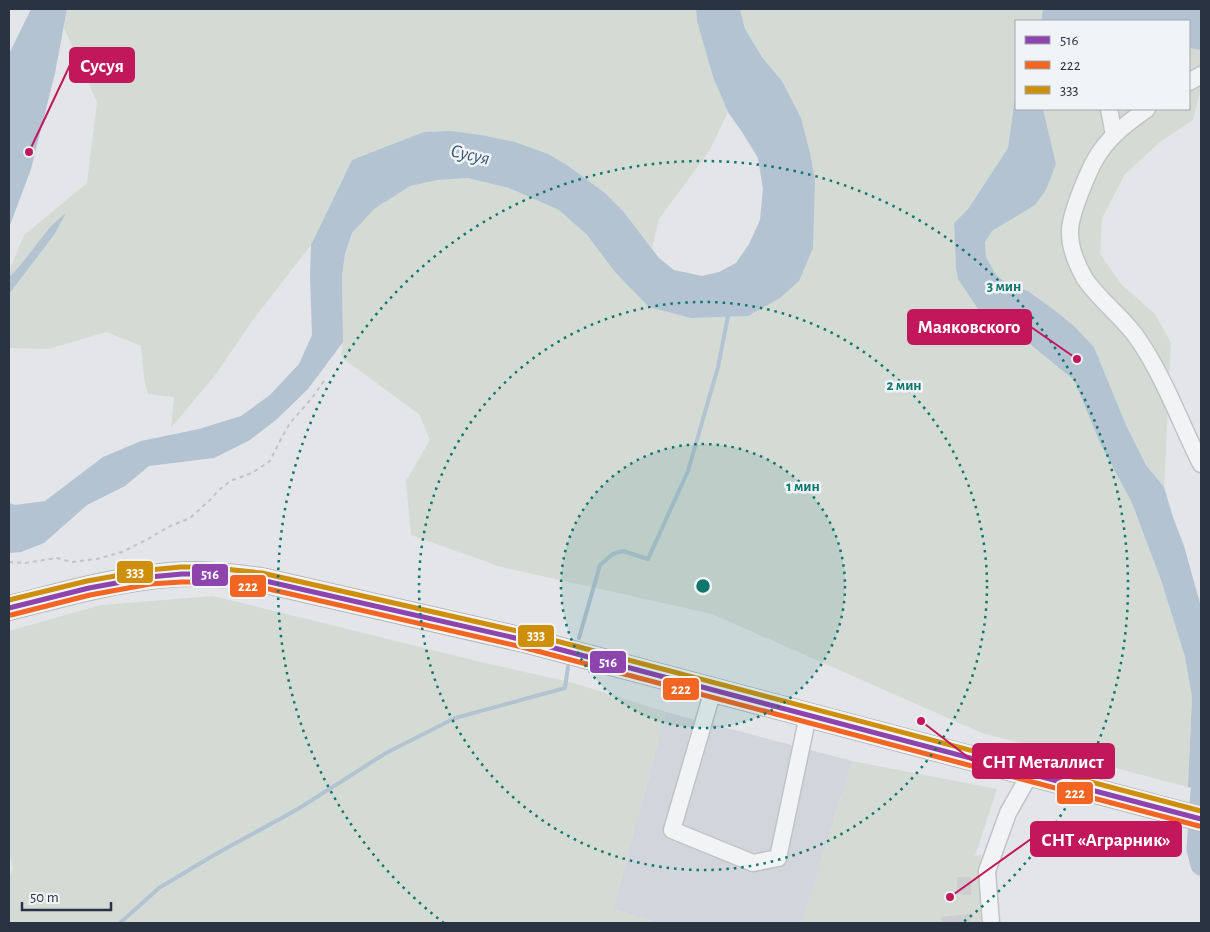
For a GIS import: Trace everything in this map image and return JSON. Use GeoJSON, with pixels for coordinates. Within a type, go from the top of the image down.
{"type":"FeatureCollection","features":[{"type":"Feature","properties":{"kind":"highway"},"geometry":{"type":"LineString","coordinates":[[9,608],[123,581],[170,575],[217,574],[262,580],[524,640],[1201,819]]}},
{"type":"Feature","properties":{"kind":"street"},"geometry":{"type":"LineString","coordinates":[[1190,81],[1201,75]]}},
{"type":"Feature","properties":{"kind":"street"},"geometry":{"type":"LineString","coordinates":[[1109,110],[1114,135]]}},
{"type":"Feature","properties":{"kind":"street"},"geometry":{"type":"LineString","coordinates":[[1146,110],[1114,135],[1099,152],[1086,177],[1076,206],[1070,231],[1072,252],[1085,278],[1101,299],[1137,338],[1158,372],[1201,464]]}},
{"type":"Feature","properties":{"kind":"street"},"geometry":{"type":"LineString","coordinates":[[713,690],[672,830],[753,863],[778,858],[808,715]]}},
{"type":"Feature","properties":{"kind":"street"},"geometry":{"type":"LineString","coordinates":[[991,923],[987,870],[1008,813],[1030,774]]}},
{"type":"Feature","properties":{"kind":"path"},"geometry":{"type":"LineString","coordinates":[[9,562],[24,563],[57,558],[72,562],[97,559],[122,552],[168,526],[190,518],[230,481],[252,473],[270,461],[290,423],[312,398],[326,378]]}},
{"type":"Feature","properties":{"kind":"shaded area"},"geometry":{"type":"Polygon","coordinates":[[[67,9],[696,9],[697,21],[713,77],[728,112],[710,150],[659,219],[652,249],[623,211],[605,193],[567,165],[352,160],[311,245],[252,321],[216,374],[171,428],[174,397],[148,394],[144,378],[141,346],[106,332],[48,349],[9,348],[9,271],[24,235],[87,183],[97,102],[64,28],[67,9]]]}},
{"type":"Feature","properties":{"kind":"shaded area"},"geometry":{"type":"Polygon","coordinates":[[[740,9],[1043,9],[1041,20],[1015,20],[1015,97],[1008,148],[968,209],[954,223],[956,269],[958,279],[980,312],[1020,336],[1074,380],[1100,443],[1132,503],[1161,580],[1185,657],[1192,697],[1188,787],[982,733],[712,614],[501,567],[411,535],[406,481],[430,440],[419,414],[345,360],[341,355],[343,342],[342,276],[345,254],[352,233],[373,209],[410,186],[438,180],[467,178],[488,182],[509,188],[559,210],[587,235],[615,272],[691,318],[748,316],[780,298],[782,81],[762,57],[745,29],[740,9]]]}},
{"type":"Feature","properties":{"kind":"shaded area"},"geometry":{"type":"Polygon","coordinates":[[[1190,48],[1201,50],[1201,87],[1193,120],[1160,142],[1125,174],[1102,218],[1100,254],[1122,285],[1155,314],[1171,343],[1164,487],[1146,465],[1126,425],[1094,347],[1074,326],[1053,309],[1028,291],[1007,283],[995,275],[986,257],[985,242],[992,231],[1008,221],[1056,164],[1043,110],[1190,110],[1190,48]]]}},
{"type":"Feature","properties":{"kind":"shaded area"},"geometry":{"type":"Polygon","coordinates":[[[213,596],[574,683],[666,712],[613,909],[658,923],[9,923],[9,878],[13,868],[9,853],[9,631],[101,605],[213,596]]]}},
{"type":"Feature","properties":{"kind":"shaded area"},"geometry":{"type":"Polygon","coordinates":[[[666,712],[852,761],[802,923],[658,923],[613,909],[666,712]]]}},
{"type":"Feature","properties":{"kind":"shaded area"},"geometry":{"type":"Polygon","coordinates":[[[852,761],[997,789],[975,856],[981,855],[987,871],[991,923],[802,923],[852,761]]]}},
{"type":"Feature","properties":{"kind":"water"},"geometry":{"type":"Polygon","coordinates":[[[31,9],[67,9],[55,73],[31,169],[9,228],[9,54],[31,9]]]}},
{"type":"Feature","properties":{"kind":"water"},"geometry":{"type":"Polygon","coordinates":[[[696,9],[740,9],[745,29],[762,57],[782,81],[801,118],[815,180],[813,248],[799,281],[780,298],[748,316],[691,318],[649,307],[615,272],[587,235],[559,210],[509,188],[468,178],[438,180],[410,186],[374,209],[352,233],[345,254],[342,276],[343,342],[308,389],[277,419],[250,440],[214,458],[149,466],[125,486],[87,505],[44,543],[21,552],[9,553],[9,503],[15,505],[45,501],[103,457],[141,441],[199,429],[241,416],[270,395],[299,364],[312,335],[311,245],[352,160],[424,132],[451,131],[515,142],[548,154],[567,165],[605,193],[623,211],[659,258],[674,270],[702,276],[719,272],[736,263],[749,244],[760,220],[763,189],[758,158],[728,112],[713,77],[697,21],[696,9]]]}},
{"type":"Feature","properties":{"kind":"water"},"geometry":{"type":"Polygon","coordinates":[[[1043,9],[1201,9],[1201,50],[1190,48],[1190,20],[1041,20],[1043,9]]]}},
{"type":"Feature","properties":{"kind":"water"},"geometry":{"type":"Polygon","coordinates":[[[1015,97],[1015,110],[1043,110],[1056,164],[1046,190],[1035,205],[992,231],[985,242],[986,257],[996,275],[1007,283],[1028,291],[1053,309],[1074,326],[1094,347],[1126,425],[1146,465],[1164,487],[1184,546],[1201,607],[1201,790],[1188,787],[1192,697],[1185,657],[1161,580],[1132,503],[1100,443],[1074,380],[1020,336],[980,312],[958,279],[954,223],[968,209],[1008,148],[1015,97]]]}},
{"type":"Feature","properties":{"kind":"water"},"geometry":{"type":"Polygon","coordinates":[[[66,213],[54,235],[9,294],[9,277],[51,226],[66,213]]]}},
{"type":"Feature","properties":{"kind":"building"},"geometry":{"type":"Polygon","coordinates":[[[957,877],[971,877],[971,895],[957,894],[957,877]]]}},
{"type":"Feature","properties":{"kind":"building"},"geometry":{"type":"Polygon","coordinates":[[[970,914],[971,923],[942,923],[941,917],[970,914]]]}},
{"type":"Feature","properties":{"kind":"waterway"},"geometry":{"type":"LineString","coordinates":[[579,638],[600,565],[613,554],[623,551],[648,559],[688,471],[718,367],[728,316],[727,312]]}},
{"type":"Feature","properties":{"kind":"waterway"},"geometry":{"type":"LineString","coordinates":[[120,923],[159,888],[214,855],[298,809],[386,753],[455,718],[565,688],[568,667]]}},
{"type":"Feature","properties":{"kind":"waterway"},"geometry":{"type":"LineString","coordinates":[[1201,791],[1197,849],[1201,865]]}},
{"type":"Feature","properties":{"kind":"transit line","name":"333"},"geometry":{"type":"LineString","coordinates":[[9,600],[87,581],[149,570],[205,567],[262,573],[526,633],[1201,811]]}},
{"type":"Feature","properties":{"kind":"transit line","name":"516"},"geometry":{"type":"LineString","coordinates":[[9,608],[89,588],[149,577],[205,574],[261,580],[524,640],[1201,819]]}},
{"type":"Feature","properties":{"kind":"transit line","name":"222"},"geometry":{"type":"LineString","coordinates":[[11,615],[90,595],[150,584],[204,582],[260,587],[522,647],[1199,826]]}},
{"type":"Feature","properties":{"kind":"place","name":"Сусуя"},"geometry":{"type":"Point","coordinates":[29,152]}},
{"type":"Feature","properties":{"kind":"place","name":"Маяковского"},"geometry":{"type":"Point","coordinates":[1077,359]}},
{"type":"Feature","properties":{"kind":"place","name":"СНТ Металлист"},"geometry":{"type":"Point","coordinates":[921,721]}},
{"type":"Feature","properties":{"kind":"place","name":"СНТ «Аграрник»"},"geometry":{"type":"Point","coordinates":[950,897]}}]}
